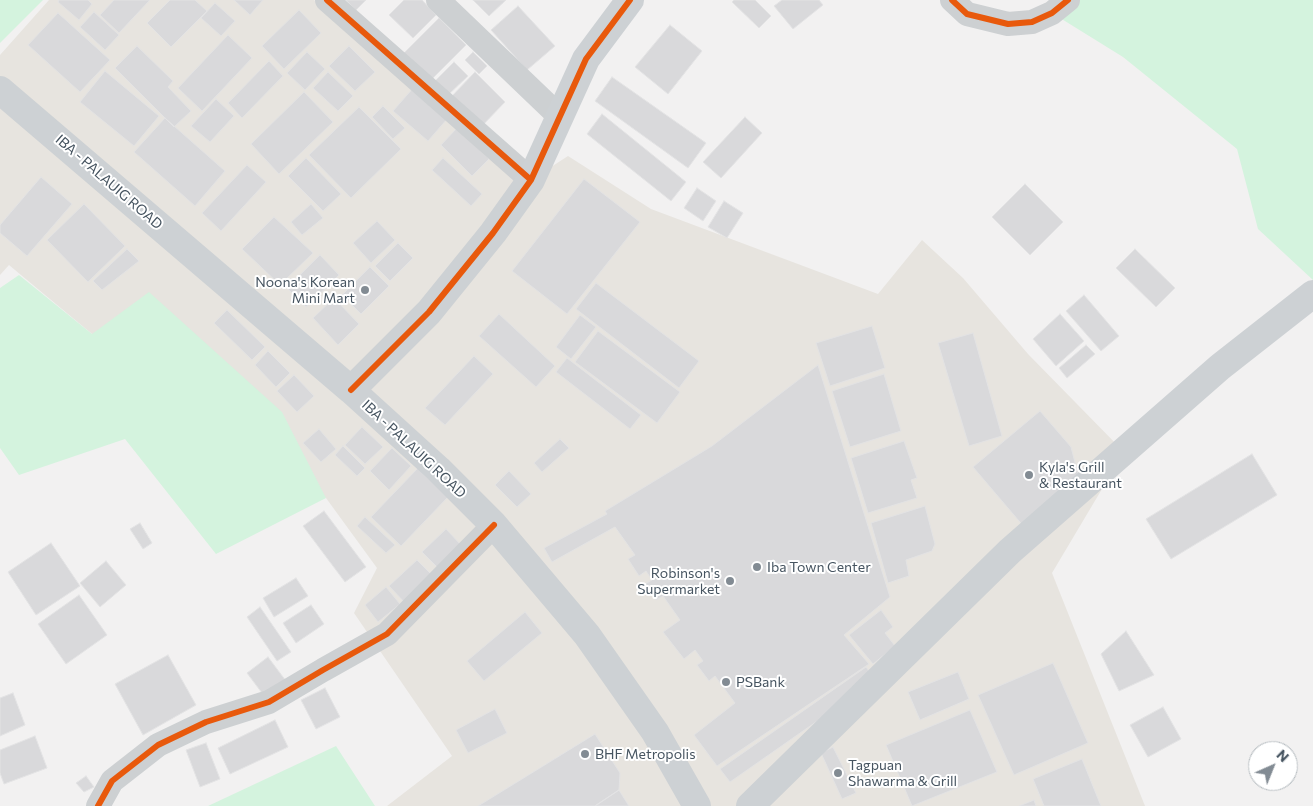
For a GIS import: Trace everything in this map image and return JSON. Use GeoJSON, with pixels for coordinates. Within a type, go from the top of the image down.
{"type":"FeatureCollection","features":[{"type":"Feature","properties":{"kind":"main road"},"geometry":{"type":"LineString","coordinates":[[350,390],[429,312],[493,233],[531,180],[586,59],[630,0]]}},
{"type":"Feature","properties":{"kind":"main road","name":"IBA - PALAUIG ROAD"},"geometry":{"type":"LineString","coordinates":[[0,90],[350,390],[438,469],[494,525],[587,635],[655,732],[697,806]]}},
{"type":"Feature","properties":{"kind":"main road"},"geometry":{"type":"LineString","coordinates":[[750,806],[1010,551],[1220,368],[1313,294]]}},
{"type":"Feature","properties":{"kind":"street"},"geometry":{"type":"LineString","coordinates":[[327,0],[531,180]]}},
{"type":"Feature","properties":{"kind":"street"},"geometry":{"type":"LineString","coordinates":[[438,0],[559,116]]}},
{"type":"Feature","properties":{"kind":"street"},"geometry":{"type":"LineString","coordinates":[[952,0],[967,14],[1008,24],[1032,22],[1052,13],[1068,0]]}},
{"type":"Feature","properties":{"kind":"street"},"geometry":{"type":"LineString","coordinates":[[98,806],[112,781],[158,745],[206,722],[269,702],[387,634],[494,525]]}},
{"type":"Feature","properties":{"kind":"shaded area"},"geometry":{"type":"Polygon","coordinates":[[[49,0],[314,0],[531,180],[568,156],[651,209],[878,294],[922,240],[963,278],[1028,354],[1124,452],[1052,573],[1145,806],[387,806],[452,756],[354,613],[377,568],[326,498],[92,334],[9,265],[0,275],[0,55],[49,0]]]}},
{"type":"Feature","properties":{"kind":"green space"},"geometry":{"type":"Polygon","coordinates":[[[0,0],[43,0],[0,43],[0,0]]]}},
{"type":"Feature","properties":{"kind":"green space"},"geometry":{"type":"Polygon","coordinates":[[[1067,0],[1313,0],[1313,280],[1258,229],[1237,149],[1123,57],[1052,13],[1067,0]]]}},
{"type":"Feature","properties":{"kind":"green space"},"geometry":{"type":"Polygon","coordinates":[[[19,275],[92,334],[149,292],[282,412],[326,498],[216,554],[125,439],[19,475],[0,448],[0,288],[19,275]]]}},
{"type":"Feature","properties":{"kind":"green space"},"geometry":{"type":"Polygon","coordinates":[[[336,746],[375,806],[208,806],[336,746]]]}},
{"type":"Feature","properties":{"kind":"building"},"geometry":{"type":"Polygon","coordinates":[[[59,0],[88,0],[92,4],[79,20],[58,2],[59,0]]]}},
{"type":"Feature","properties":{"kind":"building"},"geometry":{"type":"Polygon","coordinates":[[[114,0],[150,0],[119,33],[100,15],[114,0]]]}},
{"type":"Feature","properties":{"kind":"building"},"geometry":{"type":"Polygon","coordinates":[[[170,0],[195,0],[207,11],[171,47],[147,23],[170,0]]]}},
{"type":"Feature","properties":{"kind":"building"},"geometry":{"type":"Polygon","coordinates":[[[234,0],[263,0],[250,15],[234,0]]]}},
{"type":"Feature","properties":{"kind":"building"},"geometry":{"type":"Polygon","coordinates":[[[346,0],[366,0],[356,10],[346,0]]]}},
{"type":"Feature","properties":{"kind":"building"},"geometry":{"type":"Polygon","coordinates":[[[404,0],[422,0],[436,15],[413,38],[389,15],[404,0]]]}},
{"type":"Feature","properties":{"kind":"building"},"geometry":{"type":"Polygon","coordinates":[[[473,0],[506,0],[489,16],[473,0]]]}},
{"type":"Feature","properties":{"kind":"building"},"geometry":{"type":"Polygon","coordinates":[[[734,0],[755,0],[771,16],[759,28],[732,2],[734,0]]]}},
{"type":"Feature","properties":{"kind":"building"},"geometry":{"type":"Polygon","coordinates":[[[782,0],[819,0],[823,5],[793,29],[774,6],[782,0]]]}},
{"type":"Feature","properties":{"kind":"building"},"geometry":{"type":"Polygon","coordinates":[[[215,3],[235,21],[221,36],[201,18],[215,3]]]}},
{"type":"Feature","properties":{"kind":"building"},"geometry":{"type":"Polygon","coordinates":[[[518,6],[555,46],[527,70],[491,30],[518,6]]]}},
{"type":"Feature","properties":{"kind":"building"},"geometry":{"type":"Polygon","coordinates":[[[299,10],[321,33],[284,69],[262,46],[299,10]]]}},
{"type":"Feature","properties":{"kind":"building"},"geometry":{"type":"Polygon","coordinates":[[[94,12],[119,35],[105,50],[80,27],[94,12]]]}},
{"type":"Feature","properties":{"kind":"building"},"geometry":{"type":"Polygon","coordinates":[[[58,13],[110,60],[80,92],[28,45],[58,13]]]}},
{"type":"Feature","properties":{"kind":"building"},"geometry":{"type":"Polygon","coordinates":[[[439,18],[466,45],[431,80],[404,53],[439,18]]]}},
{"type":"Feature","properties":{"kind":"building"},"geometry":{"type":"Polygon","coordinates":[[[670,25],[702,51],[668,94],[635,67],[670,25]]]}},
{"type":"Feature","properties":{"kind":"building"},"geometry":{"type":"Polygon","coordinates":[[[228,35],[252,58],[202,111],[178,88],[228,35]]]}},
{"type":"Feature","properties":{"kind":"building"},"geometry":{"type":"Polygon","coordinates":[[[137,46],[173,81],[168,87],[191,111],[174,127],[115,68],[137,46]]]}},
{"type":"Feature","properties":{"kind":"building"},"geometry":{"type":"Polygon","coordinates":[[[349,46],[375,72],[355,91],[329,66],[349,46]]]}},
{"type":"Feature","properties":{"kind":"building"},"geometry":{"type":"Polygon","coordinates":[[[307,52],[325,69],[305,90],[287,73],[307,52]]]}},
{"type":"Feature","properties":{"kind":"building"},"geometry":{"type":"Polygon","coordinates":[[[473,52],[487,66],[479,74],[465,60],[473,52]]]}},
{"type":"Feature","properties":{"kind":"building"},"geometry":{"type":"Polygon","coordinates":[[[269,61],[283,76],[242,118],[228,103],[269,61]]]}},
{"type":"Feature","properties":{"kind":"building"},"geometry":{"type":"Polygon","coordinates":[[[454,62],[468,76],[447,96],[434,82],[454,62]]]}},
{"type":"Feature","properties":{"kind":"building"},"geometry":{"type":"Polygon","coordinates":[[[105,71],[159,116],[134,146],[80,102],[105,71]]]}},
{"type":"Feature","properties":{"kind":"building"},"geometry":{"type":"Polygon","coordinates":[[[328,72],[353,96],[338,111],[313,88],[328,72]]]}},
{"type":"Feature","properties":{"kind":"building"},"geometry":{"type":"Polygon","coordinates":[[[475,72],[505,102],[480,128],[450,98],[475,72]]]}},
{"type":"Feature","properties":{"kind":"building"},"geometry":{"type":"Polygon","coordinates":[[[612,77],[706,143],[688,168],[595,101],[612,77]]]}},
{"type":"Feature","properties":{"kind":"building"},"geometry":{"type":"Polygon","coordinates":[[[414,87],[448,118],[428,141],[393,111],[414,87]]]}},
{"type":"Feature","properties":{"kind":"building"},"geometry":{"type":"Polygon","coordinates":[[[304,92],[333,122],[279,174],[251,144],[304,92]]]}},
{"type":"Feature","properties":{"kind":"building"},"geometry":{"type":"Polygon","coordinates":[[[216,99],[234,116],[210,142],[191,126],[216,99]]]}},
{"type":"Feature","properties":{"kind":"building"},"geometry":{"type":"Polygon","coordinates":[[[383,106],[405,128],[393,139],[372,117],[383,106]]]}},
{"type":"Feature","properties":{"kind":"building"},"geometry":{"type":"Polygon","coordinates":[[[359,107],[401,149],[351,198],[309,155],[359,107]]]}},
{"type":"Feature","properties":{"kind":"building"},"geometry":{"type":"Polygon","coordinates":[[[602,114],[686,182],[671,201],[587,134],[602,114]]]}},
{"type":"Feature","properties":{"kind":"building"},"geometry":{"type":"Polygon","coordinates":[[[745,117],[762,133],[721,178],[703,162],[745,117]]]}},
{"type":"Feature","properties":{"kind":"building"},"geometry":{"type":"Polygon","coordinates":[[[165,118],[225,171],[195,206],[134,152],[165,118]]]}},
{"type":"Feature","properties":{"kind":"building"},"geometry":{"type":"Polygon","coordinates":[[[457,128],[489,159],[472,176],[441,145],[457,128]]]}},
{"type":"Feature","properties":{"kind":"building"},"geometry":{"type":"Polygon","coordinates":[[[306,158],[341,194],[323,211],[288,176],[306,158]]]}},
{"type":"Feature","properties":{"kind":"building"},"geometry":{"type":"Polygon","coordinates":[[[443,158],[482,194],[471,206],[432,170],[443,158]]]}},
{"type":"Feature","properties":{"kind":"building"},"geometry":{"type":"Polygon","coordinates":[[[247,165],[266,182],[221,231],[202,213],[247,165]]]}},
{"type":"Feature","properties":{"kind":"building"},"geometry":{"type":"Polygon","coordinates":[[[41,177],[72,204],[27,256],[0,233],[0,225],[41,177]]]}},
{"type":"Feature","properties":{"kind":"building"},"geometry":{"type":"Polygon","coordinates":[[[584,179],[640,222],[567,314],[512,271],[584,179]]]}},
{"type":"Feature","properties":{"kind":"building"},"geometry":{"type":"Polygon","coordinates":[[[1025,184],[1063,222],[1030,255],[992,217],[1025,184]]]}},
{"type":"Feature","properties":{"kind":"building"},"geometry":{"type":"Polygon","coordinates":[[[697,188],[716,201],[703,221],[684,208],[697,188]]]}},
{"type":"Feature","properties":{"kind":"building"},"geometry":{"type":"Polygon","coordinates":[[[724,201],[743,213],[727,238],[708,227],[724,201]]]}},
{"type":"Feature","properties":{"kind":"building"},"geometry":{"type":"Polygon","coordinates":[[[84,204],[125,246],[88,282],[47,240],[84,204]]]}},
{"type":"Feature","properties":{"kind":"building"},"geometry":{"type":"Polygon","coordinates":[[[311,204],[323,218],[302,235],[291,222],[311,204]]]}},
{"type":"Feature","properties":{"kind":"building"},"geometry":{"type":"Polygon","coordinates":[[[274,217],[313,253],[280,285],[242,249],[274,217]]]}},
{"type":"Feature","properties":{"kind":"building"},"geometry":{"type":"Polygon","coordinates":[[[377,221],[395,240],[371,263],[353,243],[377,221]]]}},
{"type":"Feature","properties":{"kind":"building"},"geometry":{"type":"Polygon","coordinates":[[[398,243],[413,258],[390,281],[375,266],[398,243]]]}},
{"type":"Feature","properties":{"kind":"building"},"geometry":{"type":"Polygon","coordinates":[[[127,249],[139,261],[102,290],[93,281],[127,249]]]}},
{"type":"Feature","properties":{"kind":"building"},"geometry":{"type":"Polygon","coordinates":[[[1135,249],[1175,288],[1156,307],[1116,268],[1135,249]]]}},
{"type":"Feature","properties":{"kind":"building"},"geometry":{"type":"Polygon","coordinates":[[[320,255],[339,275],[306,307],[287,288],[320,255]]]}},
{"type":"Feature","properties":{"kind":"building","name":"Noona's Korean Mini Mart"},"geometry":{"type":"Polygon","coordinates":[[[370,267],[389,286],[361,314],[342,295],[370,267]]]}},
{"type":"Feature","properties":{"kind":"building"},"geometry":{"type":"Polygon","coordinates":[[[596,283],[699,361],[679,388],[576,309],[596,283]]]}},
{"type":"Feature","properties":{"kind":"building"},"geometry":{"type":"Polygon","coordinates":[[[1084,295],[1119,336],[1101,351],[1066,311],[1084,295]]]}},
{"type":"Feature","properties":{"kind":"building"},"geometry":{"type":"Polygon","coordinates":[[[334,298],[359,324],[338,345],[313,318],[334,298]]]}},
{"type":"Feature","properties":{"kind":"building"},"geometry":{"type":"Polygon","coordinates":[[[227,310],[265,347],[252,360],[214,323],[227,310]]]}},
{"type":"Feature","properties":{"kind":"building"},"geometry":{"type":"Polygon","coordinates":[[[499,314],[555,366],[536,387],[479,336],[499,314]]]}},
{"type":"Feature","properties":{"kind":"building"},"geometry":{"type":"Polygon","coordinates":[[[1060,314],[1084,341],[1056,366],[1033,339],[1060,314]]]}},
{"type":"Feature","properties":{"kind":"building"},"geometry":{"type":"Polygon","coordinates":[[[580,315],[596,327],[571,359],[556,347],[580,315]]]}},
{"type":"Feature","properties":{"kind":"building"},"geometry":{"type":"Polygon","coordinates":[[[872,326],[885,368],[830,386],[816,343],[872,326]]]}},
{"type":"Feature","properties":{"kind":"building"},"geometry":{"type":"Polygon","coordinates":[[[598,331],[680,392],[657,423],[575,362],[598,331]]]}},
{"type":"Feature","properties":{"kind":"building"},"geometry":{"type":"Polygon","coordinates":[[[973,333],[1002,436],[969,446],[938,343],[973,333]]]}},
{"type":"Feature","properties":{"kind":"building"},"geometry":{"type":"Polygon","coordinates":[[[1086,345],[1095,354],[1067,378],[1059,368],[1086,345]]]}},
{"type":"Feature","properties":{"kind":"building"},"geometry":{"type":"Polygon","coordinates":[[[268,351],[290,373],[276,387],[255,365],[268,351]]]}},
{"type":"Feature","properties":{"kind":"building"},"geometry":{"type":"Polygon","coordinates":[[[474,356],[493,374],[445,425],[425,408],[474,356]]]}},
{"type":"Feature","properties":{"kind":"building"},"geometry":{"type":"Polygon","coordinates":[[[567,358],[641,415],[630,429],[556,372],[567,358]]]}},
{"type":"Feature","properties":{"kind":"building","name":"Iba Town Center"},"geometry":{"type":"Polygon","coordinates":[[[818,365],[890,597],[844,635],[869,664],[717,766],[694,735],[735,703],[715,676],[709,681],[697,665],[703,661],[695,650],[684,659],[663,632],[680,620],[663,596],[656,600],[645,584],[652,580],[646,571],[639,576],[628,559],[635,555],[615,527],[552,562],[544,548],[607,514],[605,511],[712,446],[818,365]]]}},
{"type":"Feature","properties":{"kind":"building"},"geometry":{"type":"Polygon","coordinates":[[[884,374],[901,431],[850,447],[832,391],[884,374]]]}},
{"type":"Feature","properties":{"kind":"building"},"geometry":{"type":"Polygon","coordinates":[[[294,375],[314,396],[297,412],[277,391],[294,375]]]}},
{"type":"Feature","properties":{"kind":"building","name":"Kyla's Grill & Restaurant"},"geometry":{"type":"Polygon","coordinates":[[[1040,411],[1071,447],[1080,482],[1025,528],[973,467],[1040,411]]]}},
{"type":"Feature","properties":{"kind":"building"},"geometry":{"type":"Polygon","coordinates":[[[362,427],[383,447],[365,464],[345,445],[362,427]]]}},
{"type":"Feature","properties":{"kind":"building"},"geometry":{"type":"Polygon","coordinates":[[[319,429],[336,449],[321,462],[303,443],[319,429]]]}},
{"type":"Feature","properties":{"kind":"building"},"geometry":{"type":"Polygon","coordinates":[[[560,439],[569,448],[542,472],[534,463],[560,439]]]}},
{"type":"Feature","properties":{"kind":"building"},"geometry":{"type":"Polygon","coordinates":[[[904,441],[917,478],[911,480],[917,498],[868,513],[851,458],[904,441]]]}},
{"type":"Feature","properties":{"kind":"building"},"geometry":{"type":"Polygon","coordinates":[[[343,446],[365,468],[357,476],[335,455],[343,446]]]}},
{"type":"Feature","properties":{"kind":"building"},"geometry":{"type":"Polygon","coordinates":[[[392,448],[411,466],[389,490],[370,471],[392,448]]]}},
{"type":"Feature","properties":{"kind":"building"},"geometry":{"type":"Polygon","coordinates":[[[1252,454],[1277,495],[1171,559],[1146,519],[1252,454]]]}},
{"type":"Feature","properties":{"kind":"building"},"geometry":{"type":"Polygon","coordinates":[[[418,468],[448,497],[401,546],[371,517],[418,468]]]}},
{"type":"Feature","properties":{"kind":"building"},"geometry":{"type":"Polygon","coordinates":[[[509,471],[531,494],[517,507],[495,485],[509,471]]]}},
{"type":"Feature","properties":{"kind":"building"},"geometry":{"type":"Polygon","coordinates":[[[925,506],[935,544],[932,551],[906,560],[909,576],[888,583],[871,523],[925,506]]]}},
{"type":"Feature","properties":{"kind":"building"},"geometry":{"type":"Polygon","coordinates":[[[324,511],[366,567],[345,582],[303,526],[324,511]]]}},
{"type":"Feature","properties":{"kind":"building"},"geometry":{"type":"Polygon","coordinates":[[[365,517],[395,545],[386,553],[357,526],[365,517]]]}},
{"type":"Feature","properties":{"kind":"building"},"geometry":{"type":"Polygon","coordinates":[[[140,523],[152,543],[143,549],[130,529],[140,523]]]}},
{"type":"Feature","properties":{"kind":"building"},"geometry":{"type":"Polygon","coordinates":[[[446,529],[462,546],[439,569],[422,552],[446,529]]]}},
{"type":"Feature","properties":{"kind":"building"},"geometry":{"type":"Polygon","coordinates":[[[51,543],[80,586],[36,615],[8,572],[51,543]]]}},
{"type":"Feature","properties":{"kind":"building"},"geometry":{"type":"Polygon","coordinates":[[[417,560],[435,578],[407,605],[389,586],[417,560]]]}},
{"type":"Feature","properties":{"kind":"building"},"geometry":{"type":"Polygon","coordinates":[[[106,561],[126,585],[100,607],[80,583],[106,561]]]}},
{"type":"Feature","properties":{"kind":"building"},"geometry":{"type":"Polygon","coordinates":[[[296,578],[308,596],[274,617],[263,598],[296,578]]]}},
{"type":"Feature","properties":{"kind":"building"},"geometry":{"type":"Polygon","coordinates":[[[386,587],[400,604],[378,622],[365,605],[386,587]]]}},
{"type":"Feature","properties":{"kind":"building"},"geometry":{"type":"Polygon","coordinates":[[[79,595],[107,635],[66,664],[38,624],[79,595]]]}},
{"type":"Feature","properties":{"kind":"building"},"geometry":{"type":"Polygon","coordinates":[[[311,605],[324,624],[296,643],[283,623],[311,605]]]}},
{"type":"Feature","properties":{"kind":"building"},"geometry":{"type":"Polygon","coordinates":[[[260,607],[291,652],[277,661],[247,617],[260,607]]]}},
{"type":"Feature","properties":{"kind":"building"},"geometry":{"type":"Polygon","coordinates":[[[881,610],[893,627],[885,633],[895,646],[873,664],[849,635],[881,610]]]}},
{"type":"Feature","properties":{"kind":"building"},"geometry":{"type":"Polygon","coordinates":[[[525,612],[542,633],[484,681],[467,661],[525,612]]]}},
{"type":"Feature","properties":{"kind":"building"},"geometry":{"type":"Polygon","coordinates":[[[1126,631],[1154,675],[1119,691],[1101,654],[1126,631]]]}},
{"type":"Feature","properties":{"kind":"building"},"geometry":{"type":"Polygon","coordinates":[[[168,655],[196,705],[143,735],[115,684],[168,655]]]}},
{"type":"Feature","properties":{"kind":"building"},"geometry":{"type":"Polygon","coordinates":[[[268,657],[286,681],[265,697],[247,673],[268,657]]]}},
{"type":"Feature","properties":{"kind":"building"},"geometry":{"type":"Polygon","coordinates":[[[1053,663],[1088,743],[1014,775],[978,695],[1053,663]]]}},
{"type":"Feature","properties":{"kind":"building"},"geometry":{"type":"Polygon","coordinates":[[[866,667],[876,680],[730,782],[720,769],[866,667]]]}},
{"type":"Feature","properties":{"kind":"building"},"geometry":{"type":"Polygon","coordinates":[[[958,672],[969,699],[920,720],[908,692],[958,672]]]}},
{"type":"Feature","properties":{"kind":"building"},"geometry":{"type":"Polygon","coordinates":[[[325,688],[340,717],[316,729],[301,700],[325,688]]]}},
{"type":"Feature","properties":{"kind":"building"},"geometry":{"type":"Polygon","coordinates":[[[13,693],[25,725],[0,736],[0,698],[13,693]]]}},
{"type":"Feature","properties":{"kind":"building"},"geometry":{"type":"Polygon","coordinates":[[[1163,707],[1181,739],[1148,757],[1130,725],[1163,707]]]}},
{"type":"Feature","properties":{"kind":"building"},"geometry":{"type":"Polygon","coordinates":[[[495,709],[507,733],[468,753],[456,730],[495,709]]]}},
{"type":"Feature","properties":{"kind":"building"},"geometry":{"type":"Polygon","coordinates":[[[970,710],[997,772],[912,806],[886,745],[970,710]]]}},
{"type":"Feature","properties":{"kind":"building"},"geometry":{"type":"Polygon","coordinates":[[[275,720],[288,747],[230,774],[218,748],[275,720]]]}},
{"type":"Feature","properties":{"kind":"building","name":"BHF Metropolis"},"geometry":{"type":"Polygon","coordinates":[[[595,734],[620,773],[619,790],[595,806],[478,806],[595,734]]]}},
{"type":"Feature","properties":{"kind":"building"},"geometry":{"type":"Polygon","coordinates":[[[35,736],[47,768],[4,784],[0,773],[0,750],[35,736]]]}},
{"type":"Feature","properties":{"kind":"building"},"geometry":{"type":"Polygon","coordinates":[[[206,743],[220,779],[200,787],[186,750],[206,743]]]}},
{"type":"Feature","properties":{"kind":"building","name":"Tagpuan Shawarma & Grill"},"geometry":{"type":"Polygon","coordinates":[[[833,747],[856,793],[842,799],[821,753],[833,747]]]}},
{"type":"Feature","properties":{"kind":"building"},"geometry":{"type":"Polygon","coordinates":[[[1082,759],[1101,806],[1044,806],[1033,779],[1082,759]]]}},
{"type":"Feature","properties":{"kind":"building"},"geometry":{"type":"Polygon","coordinates":[[[86,776],[94,787],[84,792],[76,783],[86,776]]]}},
{"type":"Feature","properties":{"kind":"building"},"geometry":{"type":"Polygon","coordinates":[[[619,790],[629,806],[595,806],[619,790]]]}},
{"type":"Feature","properties":{"kind":"building"},"geometry":{"type":"Polygon","coordinates":[[[1034,800],[1036,806],[1019,806],[1034,800]]]}},
{"type":"Feature","properties":{"kind":"cycle path"},"geometry":{"type":"LineString","coordinates":[[327,0],[531,180]]}},
{"type":"Feature","properties":{"kind":"cycle path"},"geometry":{"type":"LineString","coordinates":[[351,390],[429,312],[493,233],[531,180],[586,59],[630,0]]}},
{"type":"Feature","properties":{"kind":"cycle path"},"geometry":{"type":"LineString","coordinates":[[952,0],[967,14],[1008,24],[1032,22],[1052,13],[1068,0]]}},
{"type":"Feature","properties":{"kind":"cycle path"},"geometry":{"type":"LineString","coordinates":[[98,806],[112,781],[158,745],[206,722],[269,702],[387,634],[494,525]]}},
{"type":"Feature","properties":{"kind":"place","name":"Noona's Korean Mini Mart"},"geometry":{"type":"Point","coordinates":[365,290]}},
{"type":"Feature","properties":{"kind":"place","name":"Kyla's Grill & Restaurant"},"geometry":{"type":"Point","coordinates":[1029,475]}},
{"type":"Feature","properties":{"kind":"place","name":"Iba Town Center"},"geometry":{"type":"Point","coordinates":[757,567]}},
{"type":"Feature","properties":{"kind":"place","name":"Robinson's Supermarket"},"geometry":{"type":"Point","coordinates":[730,581]}},
{"type":"Feature","properties":{"kind":"place","name":"PSBank"},"geometry":{"type":"Point","coordinates":[726,682]}},
{"type":"Feature","properties":{"kind":"place","name":"BHF Metropolis"},"geometry":{"type":"Point","coordinates":[585,754]}},
{"type":"Feature","properties":{"kind":"place","name":"Tagpuan Shawarma & Grill"},"geometry":{"type":"Point","coordinates":[838,773]}}]}
